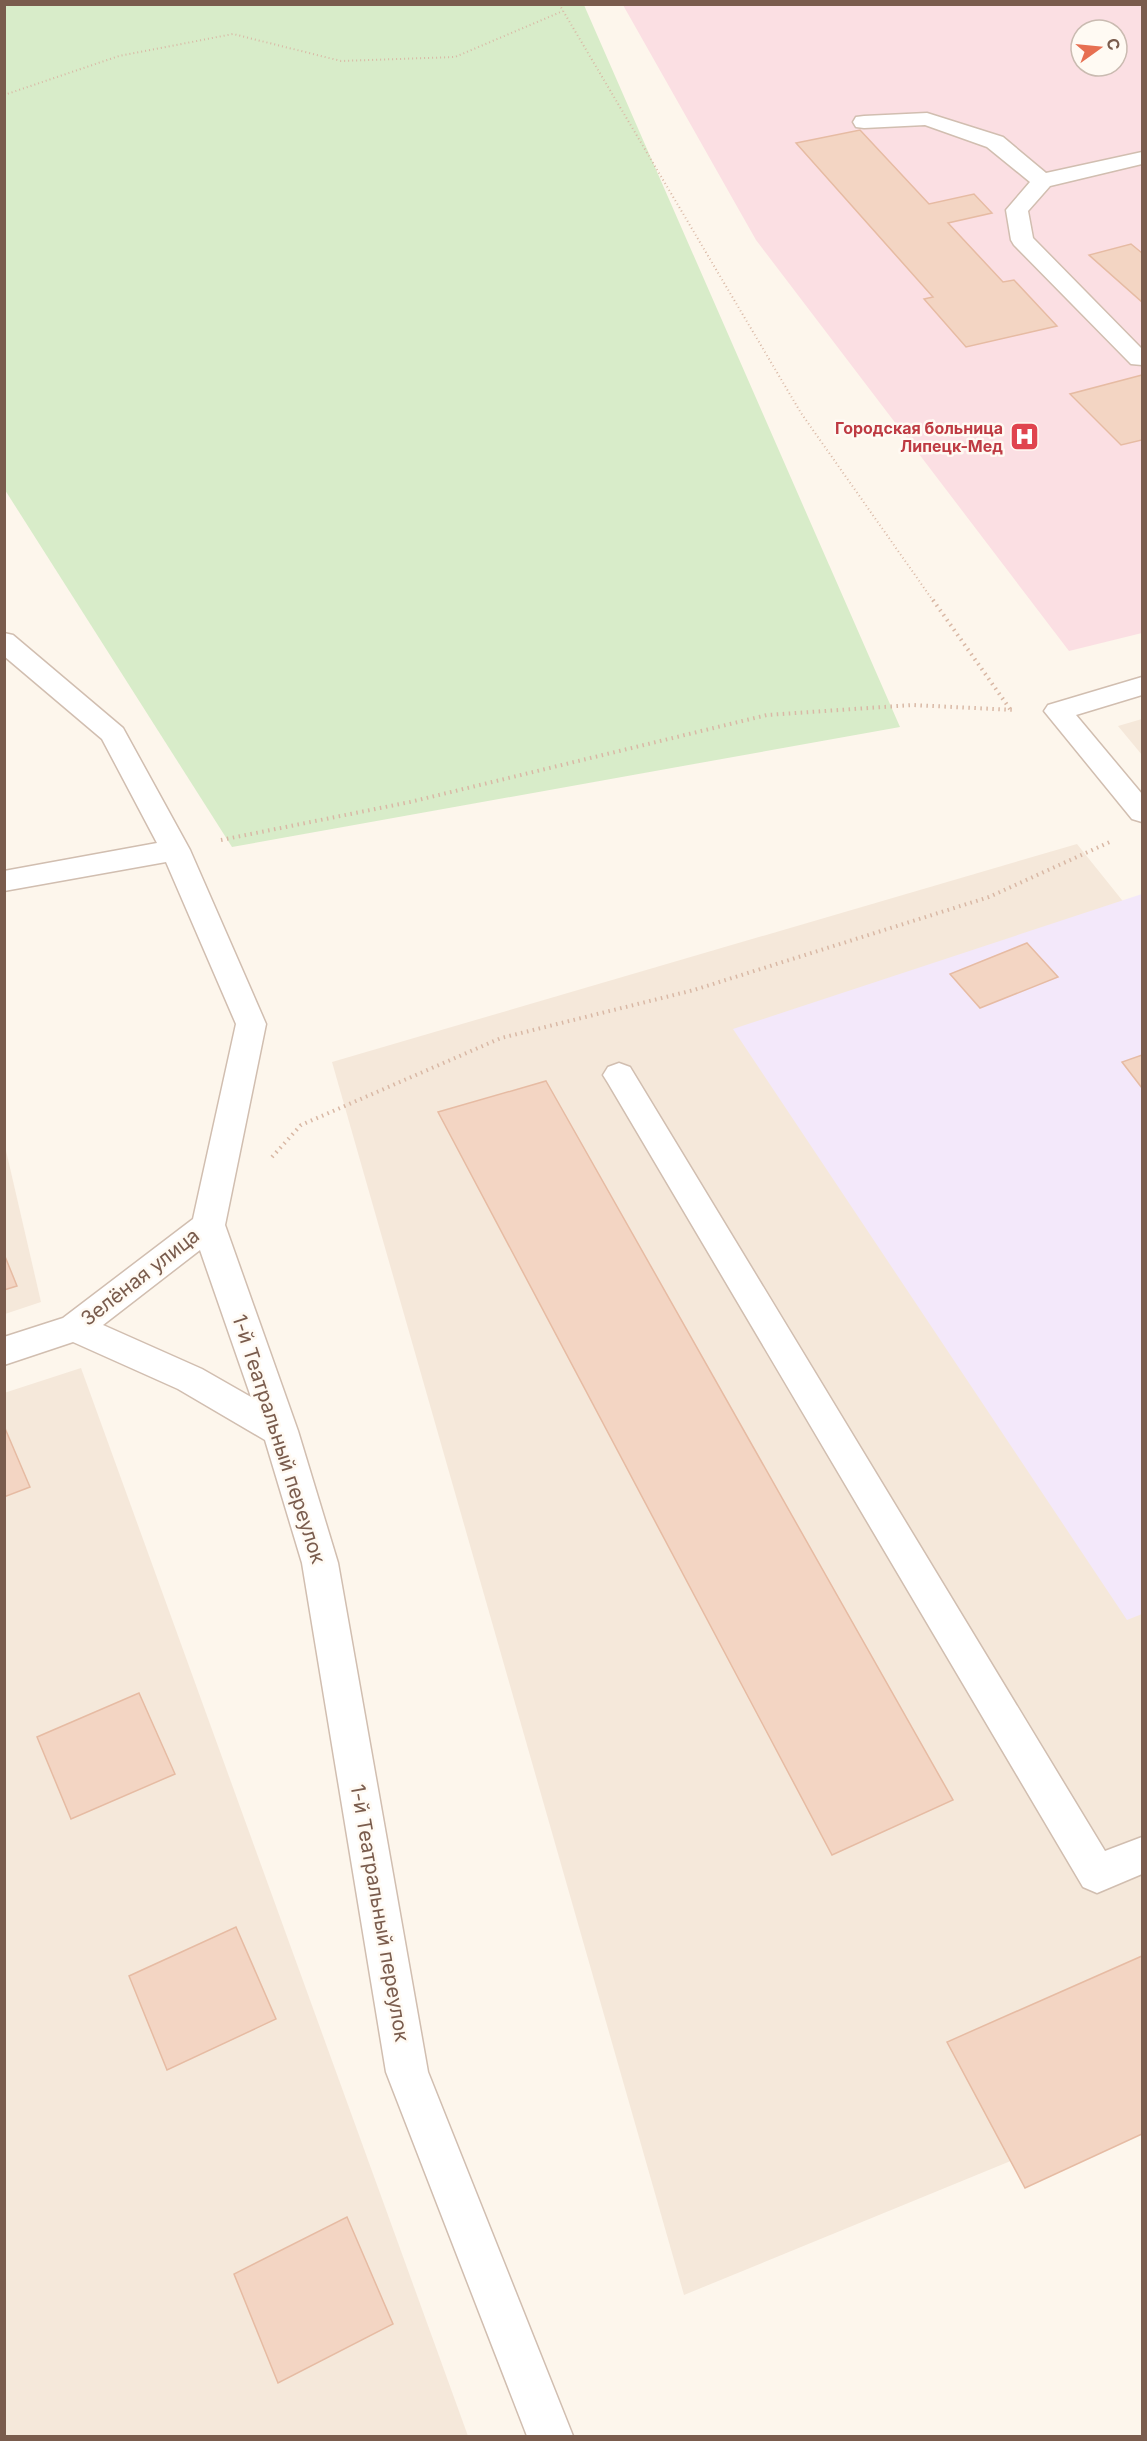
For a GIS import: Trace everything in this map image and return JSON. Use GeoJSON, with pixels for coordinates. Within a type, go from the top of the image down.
{"type":"FeatureCollection","features":[{"type":"Feature","properties":{"kind":"street"},"geometry":{"type":"LineString","coordinates":[[864,122],[927,119],[995,142],[1042,182]]}},
{"type":"Feature","properties":{"kind":"street"},"geometry":{"type":"LineString","coordinates":[[1143,158],[1042,182],[1017,210],[1022,240],[1139,359],[1143,358]]}},
{"type":"Feature","properties":{"kind":"street"},"geometry":{"type":"LineString","coordinates":[[4,641],[113,734],[176,850],[251,1024],[208,1226]]}},
{"type":"Feature","properties":{"kind":"street"},"geometry":{"type":"LineString","coordinates":[[1143,686],[1058,711],[1143,812]]}},
{"type":"Feature","properties":{"kind":"street"},"geometry":{"type":"LineString","coordinates":[[4,881],[176,850]]}},
{"type":"Feature","properties":{"kind":"street"},"geometry":{"type":"LineString","coordinates":[[619,1075],[1097,1874],[1143,1855]]}},
{"type":"Feature","properties":{"kind":"street","name":"Зелёная улица"},"geometry":{"type":"LineString","coordinates":[[4,1351],[75,1328],[208,1226]]}},
{"type":"Feature","properties":{"kind":"street","name":"1-й Театральный переулок"},"geometry":{"type":"LineString","coordinates":[[208,1226],[280,1431],[320,1563],[407,2072],[550,2436]]}},
{"type":"Feature","properties":{"kind":"street"},"geometry":{"type":"LineString","coordinates":[[75,1328],[190,1379],[280,1431]]}},
{"type":"Feature","properties":{"kind":"path"},"geometry":{"type":"LineString","coordinates":[[559,4],[801,413],[1011,709]]}},
{"type":"Feature","properties":{"kind":"path"},"geometry":{"type":"LineString","coordinates":[[4,95],[119,56],[233,34],[341,61],[455,57],[563,11]]}},
{"type":"Feature","properties":{"kind":"path"},"geometry":{"type":"LineString","coordinates":[[176,850],[411,802],[767,715],[912,705],[1058,711]]}},
{"type":"Feature","properties":{"kind":"path"},"geometry":{"type":"LineString","coordinates":[[270,1159],[301,1125],[501,1038],[694,990],[989,897],[1122,837]]}},
{"type":"Feature","properties":{"kind":"shaded area","name":"Городская больница Липецк-Мед"},"geometry":{"type":"Polygon","coordinates":[[[623,5],[1142,5],[1142,633],[1069,651],[756,240],[623,5]]]}},
{"type":"Feature","properties":{"kind":"shaded area"},"geometry":{"type":"Polygon","coordinates":[[[1142,719],[1142,755],[1118,726],[1142,719]]]}},
{"type":"Feature","properties":{"kind":"shaded area"},"geometry":{"type":"Polygon","coordinates":[[[1077,844],[1142,925],[1142,2107],[684,2295],[332,1062],[1077,844]]]}},
{"type":"Feature","properties":{"kind":"shaded area"},"geometry":{"type":"Polygon","coordinates":[[[1142,894],[1142,1614],[1127,1620],[733,1029],[1142,894]]]}},
{"type":"Feature","properties":{"kind":"shaded area"},"geometry":{"type":"Polygon","coordinates":[[[4,1142],[41,1302],[5,1314],[4,1314],[4,1142]]]}},
{"type":"Feature","properties":{"kind":"shaded area"},"geometry":{"type":"Polygon","coordinates":[[[81,1368],[468,2436],[5,2436],[4,1393],[81,1368]]]}},
{"type":"Feature","properties":{"kind":"green space"},"geometry":{"type":"Polygon","coordinates":[[[5,4],[584,5],[900,727],[232,847],[5,490],[5,4]]]}},
{"type":"Feature","properties":{"kind":"building"},"geometry":{"type":"Polygon","coordinates":[[[860,130],[929,204],[974,194],[992,213],[948,223],[1003,282],[1014,280],[1057,326],[966,347],[924,299],[933,297],[796,143],[860,130]]]}},
{"type":"Feature","properties":{"kind":"building"},"geometry":{"type":"Polygon","coordinates":[[[1131,244],[1142,253],[1142,302],[1089,255],[1131,244]]]}},
{"type":"Feature","properties":{"kind":"building"},"geometry":{"type":"Polygon","coordinates":[[[1142,375],[1142,440],[1121,445],[1070,394],[1142,375]]]}},
{"type":"Feature","properties":{"kind":"building"},"geometry":{"type":"Polygon","coordinates":[[[1027,943],[1058,977],[980,1008],[950,974],[1027,943]]]}},
{"type":"Feature","properties":{"kind":"building"},"geometry":{"type":"Polygon","coordinates":[[[1142,1055],[1142,1088],[1122,1062],[1142,1055]]]}},
{"type":"Feature","properties":{"kind":"building"},"geometry":{"type":"Polygon","coordinates":[[[546,1081],[953,1800],[832,1855],[438,1112],[546,1081]]]}},
{"type":"Feature","properties":{"kind":"building"},"geometry":{"type":"Polygon","coordinates":[[[4,1254],[17,1286],[4,1290],[4,1254]]]}},
{"type":"Feature","properties":{"kind":"building"},"geometry":{"type":"Polygon","coordinates":[[[4,1426],[30,1487],[4,1497],[4,1426]]]}},
{"type":"Feature","properties":{"kind":"building"},"geometry":{"type":"Polygon","coordinates":[[[139,1693],[175,1774],[71,1819],[37,1737],[139,1693]]]}},
{"type":"Feature","properties":{"kind":"building"},"geometry":{"type":"Polygon","coordinates":[[[236,1927],[276,2019],[167,2070],[129,1976],[236,1927]]]}},
{"type":"Feature","properties":{"kind":"building"},"geometry":{"type":"Polygon","coordinates":[[[1142,1956],[1142,2134],[1025,2188],[947,2042],[1142,1956]]]}},
{"type":"Feature","properties":{"kind":"building"},"geometry":{"type":"Polygon","coordinates":[[[347,2217],[393,2324],[278,2383],[234,2274],[347,2217]]]}},
{"type":"Feature","properties":{"kind":"place","name":"Городская больница Липецк-Мед"},"geometry":{"type":"Point","coordinates":[1024,437]}}]}
